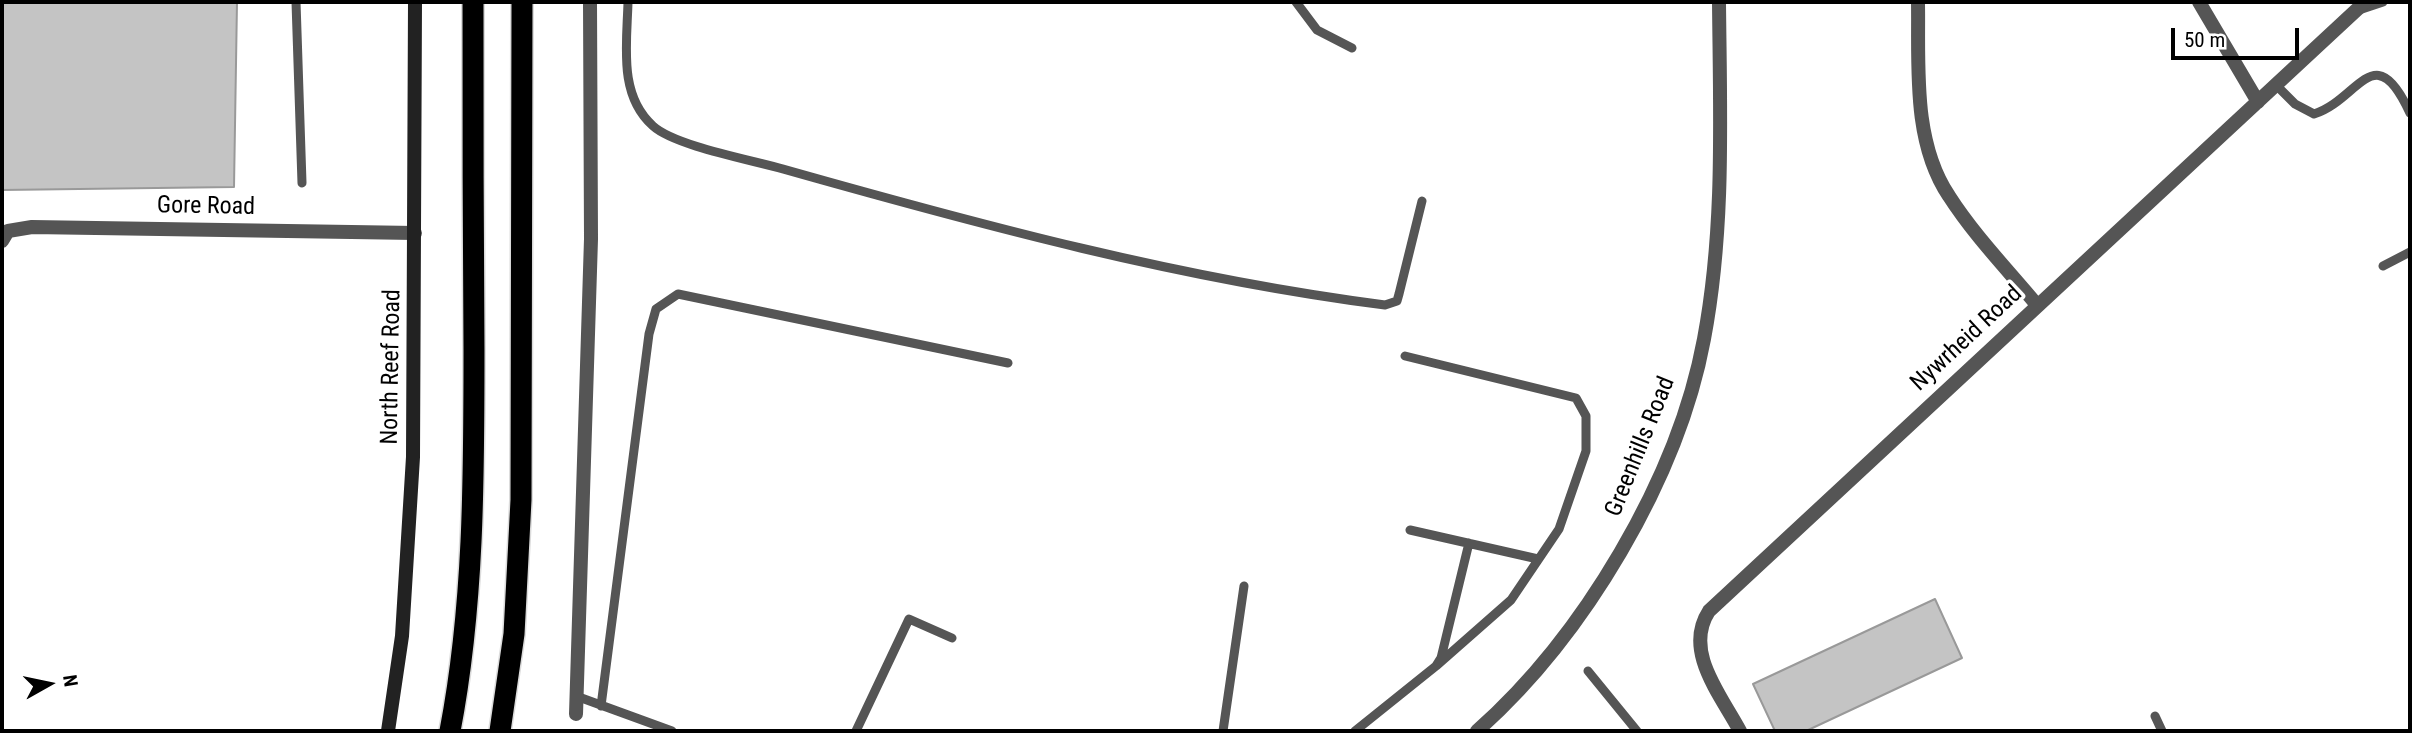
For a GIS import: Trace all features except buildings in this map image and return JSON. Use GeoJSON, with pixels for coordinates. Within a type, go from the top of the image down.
{"type":"FeatureCollection","features":[{"type":"Feature","properties":{"kind":"highway"},"geometry":{"type":"LineString","coordinates":[[450,731],[460,679],[468,590],[474,452],[473,2]]}},
{"type":"Feature","properties":{"kind":"highway"},"geometry":{"type":"LineString","coordinates":[[500,731],[514,634],[521,512],[522,2]]}},
{"type":"Feature","properties":{"kind":"main road","name":"North Reef Road"},"geometry":{"type":"LineString","coordinates":[[388,731],[402,636],[411,519],[416,375],[415,2]]}},
{"type":"Feature","properties":{"kind":"street"},"geometry":{"type":"LineString","coordinates":[[576,714],[591,239],[590,2]]}},
{"type":"Feature","properties":{"kind":"street","name":"Greenhills Road"},"geometry":{"type":"LineString","coordinates":[[1477,731],[1534,674],[1622,553],[1684,415],[1704,341],[1717,236],[1719,2]]}},
{"type":"Feature","properties":{"kind":"street"},"geometry":{"type":"LineString","coordinates":[[1918,2],[1922,109],[1937,173],[1948,195],[2037,305]]}},
{"type":"Feature","properties":{"kind":"street"},"geometry":{"type":"LineString","coordinates":[[2199,2],[2258,102]]}},
{"type":"Feature","properties":{"kind":"street","name":"Nywrheid Road"},"geometry":{"type":"LineString","coordinates":[[1740,731],[1700,654],[1700,629],[1709,611],[2360,7]]}},
{"type":"Feature","properties":{"kind":"street","name":"Gore Road"},"geometry":{"type":"LineString","coordinates":[[2,240],[8,231],[32,227],[415,233]]}},
{"type":"Feature","properties":{"kind":"lane"},"geometry":{"type":"LineString","coordinates":[[296,2],[302,183]]}},
{"type":"Feature","properties":{"kind":"lane"},"geometry":{"type":"LineString","coordinates":[[628,2],[628,85],[639,109],[659,131],[682,141],[1057,242],[1291,293],[1385,305],[1397,301],[1422,201]]}},
{"type":"Feature","properties":{"kind":"lane"},"geometry":{"type":"LineString","coordinates":[[1296,2],[1317,30],[1352,48]]}},
{"type":"Feature","properties":{"kind":"lane"},"geometry":{"type":"LineString","coordinates":[[2360,7],[2383,2]]}},
{"type":"Feature","properties":{"kind":"lane"},"geometry":{"type":"LineString","coordinates":[[2276,85],[2295,104],[2314,114],[2321,112],[2361,82],[2376,76],[2387,77],[2398,86],[2410,113]]}},
{"type":"Feature","properties":{"kind":"lane"},"geometry":{"type":"LineString","coordinates":[[2383,266],[2410,252]]}},
{"type":"Feature","properties":{"kind":"lane"},"geometry":{"type":"LineString","coordinates":[[601,706],[649,334],[656,309],[678,294],[1008,363]]}},
{"type":"Feature","properties":{"kind":"lane"},"geometry":{"type":"LineString","coordinates":[[1355,731],[1436,666],[1511,600],[1559,528],[1586,451],[1586,416],[1576,398],[1405,356]]}},
{"type":"Feature","properties":{"kind":"lane"},"geometry":{"type":"LineString","coordinates":[[1410,530],[1538,559]]}},
{"type":"Feature","properties":{"kind":"lane"},"geometry":{"type":"LineString","coordinates":[[1436,666],[1441,658],[1469,543]]}},
{"type":"Feature","properties":{"kind":"lane"},"geometry":{"type":"LineString","coordinates":[[1223,731],[1244,586]]}},
{"type":"Feature","properties":{"kind":"lane"},"geometry":{"type":"LineString","coordinates":[[856,731],[909,620],[952,638]]}},
{"type":"Feature","properties":{"kind":"lane"},"geometry":{"type":"LineString","coordinates":[[1588,671],[1637,731]]}},
{"type":"Feature","properties":{"kind":"lane"},"geometry":{"type":"LineString","coordinates":[[576,696],[672,731]]}},
{"type":"Feature","properties":{"kind":"lane"},"geometry":{"type":"LineString","coordinates":[[2155,716],[2162,731]]}}]}
